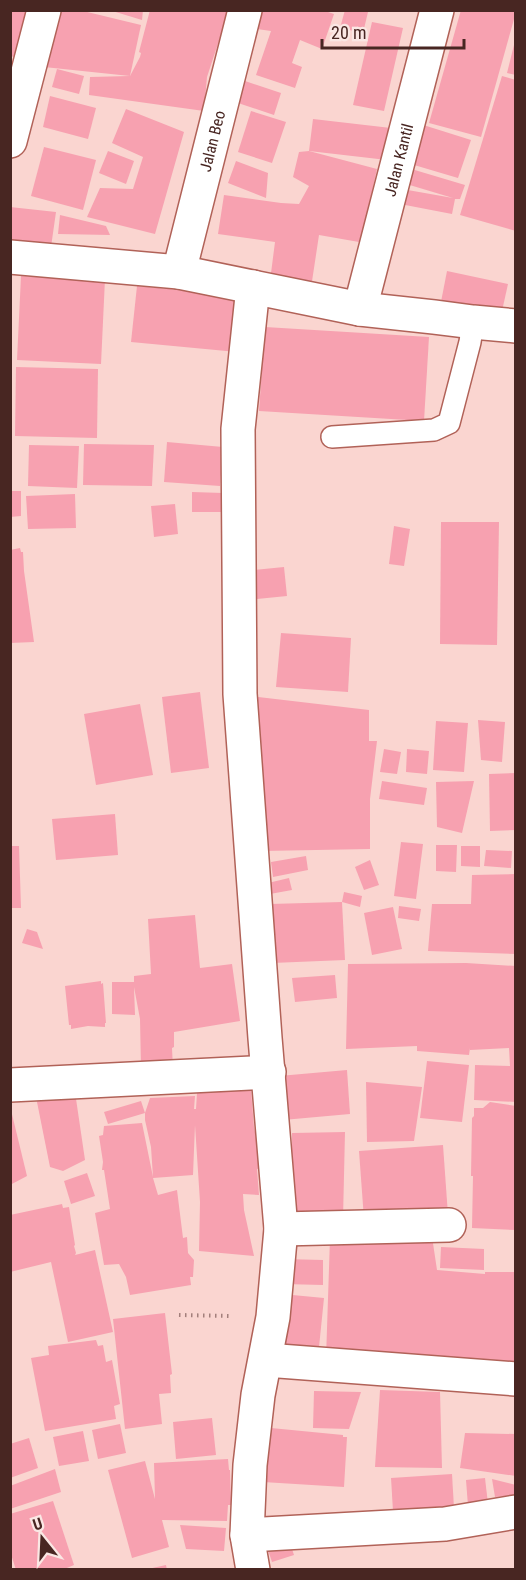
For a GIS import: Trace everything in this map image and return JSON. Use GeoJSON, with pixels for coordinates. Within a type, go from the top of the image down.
{"type":"FeatureCollection","features":[{"type":"Feature","properties":{"kind":"street"},"geometry":{"type":"LineString","coordinates":[[10,141],[44,10]]}},
{"type":"Feature","properties":{"kind":"street","name":"Jalan Beo"},"geometry":{"type":"LineString","coordinates":[[179,272],[245,10]]}},
{"type":"Feature","properties":{"kind":"street","name":"Jalan Kantil"},"geometry":{"type":"LineString","coordinates":[[360,309],[437,10]]}},
{"type":"Feature","properties":{"kind":"street"},"geometry":{"type":"LineString","coordinates":[[10,257],[179,272],[360,309],[516,326]]}},
{"type":"Feature","properties":{"kind":"street"},"geometry":{"type":"LineString","coordinates":[[253,287],[238,429],[240,694],[281,1229],[273,1317],[258,1395],[250,1465],[247,1535],[253,1569]]}},
{"type":"Feature","properties":{"kind":"street"},"geometry":{"type":"LineString","coordinates":[[10,1085],[269,1072]]}},
{"type":"Feature","properties":{"kind":"street"},"geometry":{"type":"LineString","coordinates":[[281,1229],[449,1225]]}},
{"type":"Feature","properties":{"kind":"street"},"geometry":{"type":"LineString","coordinates":[[266,1359],[516,1379]]}},
{"type":"Feature","properties":{"kind":"street"},"geometry":{"type":"LineString","coordinates":[[247,1535],[445,1524],[516,1512]]}},
{"type":"Feature","properties":{"kind":"lane"},"geometry":{"type":"LineString","coordinates":[[332,437],[434,430],[449,423],[473,322]]}},
{"type":"Feature","properties":{"kind":"path"},"geometry":{"type":"LineString","coordinates":[[179,1315],[273,1317]]}},
{"type":"Feature","properties":{"kind":"building"},"geometry":{"type":"Polygon","coordinates":[[[10,10],[29,10],[19,58],[10,56],[10,10]]]}},
{"type":"Feature","properties":{"kind":"building"},"geometry":{"type":"Polygon","coordinates":[[[60,10],[79,10],[141,25],[130,76],[44,67],[60,10]]]}},
{"type":"Feature","properties":{"kind":"building"},"geometry":{"type":"Polygon","coordinates":[[[109,10],[143,10],[142,20],[109,10]]]}},
{"type":"Feature","properties":{"kind":"building"},"geometry":{"type":"Polygon","coordinates":[[[150,10],[229,10],[207,77],[204,111],[89,95],[90,77],[130,76],[140,57],[139,52],[150,10]]]}},
{"type":"Feature","properties":{"kind":"building"},"geometry":{"type":"Polygon","coordinates":[[[263,10],[322,10],[334,14],[322,49],[300,40],[292,63],[302,67],[295,88],[256,75],[271,31],[257,29],[263,10]]]}},
{"type":"Feature","properties":{"kind":"building"},"geometry":{"type":"Polygon","coordinates":[[[345,10],[368,12],[363,33],[340,28],[345,10]]]}},
{"type":"Feature","properties":{"kind":"building"},"geometry":{"type":"Polygon","coordinates":[[[461,10],[516,12],[481,137],[429,123],[461,10]]]}},
{"type":"Feature","properties":{"kind":"building"},"geometry":{"type":"Polygon","coordinates":[[[372,22],[403,28],[384,111],[353,105],[372,22]]]}},
{"type":"Feature","properties":{"kind":"building"},"geometry":{"type":"Polygon","coordinates":[[[516,41],[516,75],[507,73],[516,41]]]}},
{"type":"Feature","properties":{"kind":"building"},"geometry":{"type":"Polygon","coordinates":[[[57,69],[84,76],[79,94],[52,87],[57,69]]]}},
{"type":"Feature","properties":{"kind":"building"},"geometry":{"type":"Polygon","coordinates":[[[502,76],[516,80],[516,231],[460,215],[502,76]]]}},
{"type":"Feature","properties":{"kind":"building"},"geometry":{"type":"Polygon","coordinates":[[[245,81],[281,93],[274,115],[238,103],[245,81]]]}},
{"type":"Feature","properties":{"kind":"building"},"geometry":{"type":"Polygon","coordinates":[[[50,96],[96,108],[88,139],[43,127],[50,96]]]}},
{"type":"Feature","properties":{"kind":"building"},"geometry":{"type":"Polygon","coordinates":[[[126,109],[184,132],[155,234],[87,217],[100,188],[133,189],[143,157],[112,143],[126,109]]]}},
{"type":"Feature","properties":{"kind":"building"},"geometry":{"type":"Polygon","coordinates":[[[251,111],[286,122],[272,163],[238,152],[251,111]]]}},
{"type":"Feature","properties":{"kind":"building"},"geometry":{"type":"Polygon","coordinates":[[[313,119],[391,128],[387,160],[309,151],[313,119]]]}},
{"type":"Feature","properties":{"kind":"building"},"geometry":{"type":"Polygon","coordinates":[[[417,123],[471,140],[458,178],[404,162],[417,123]]]}},
{"type":"Feature","properties":{"kind":"building"},"geometry":{"type":"Polygon","coordinates":[[[44,147],[96,160],[83,210],[31,196],[44,147]]]}},
{"type":"Feature","properties":{"kind":"building"},"geometry":{"type":"Polygon","coordinates":[[[108,151],[134,161],[126,184],[99,173],[108,151]]]}},
{"type":"Feature","properties":{"kind":"building"},"geometry":{"type":"Polygon","coordinates":[[[309,151],[377,169],[359,242],[319,235],[311,288],[270,281],[275,242],[218,234],[224,195],[299,204],[309,186],[293,177],[299,152],[309,151]]]}},
{"type":"Feature","properties":{"kind":"building"},"geometry":{"type":"Polygon","coordinates":[[[236,161],[268,173],[266,198],[228,183],[236,161]]]}},
{"type":"Feature","properties":{"kind":"building"},"geometry":{"type":"Polygon","coordinates":[[[408,168],[465,185],[460,199],[455,199],[452,214],[400,204],[402,189],[453,198],[403,183],[408,168]]]}},
{"type":"Feature","properties":{"kind":"building"},"geometry":{"type":"Polygon","coordinates":[[[10,207],[56,212],[51,247],[10,241],[10,207]]]}},
{"type":"Feature","properties":{"kind":"building"},"geometry":{"type":"Polygon","coordinates":[[[60,215],[106,226],[110,235],[58,234],[60,215]]]}},
{"type":"Feature","properties":{"kind":"building"},"geometry":{"type":"Polygon","coordinates":[[[447,271],[508,284],[500,320],[440,307],[447,271]]]}},
{"type":"Feature","properties":{"kind":"building"},"geometry":{"type":"Polygon","coordinates":[[[21,276],[105,279],[101,364],[17,360],[21,276]]]}},
{"type":"Feature","properties":{"kind":"building"},"geometry":{"type":"Polygon","coordinates":[[[137,286],[242,296],[237,352],[131,342],[137,286]]]}},
{"type":"Feature","properties":{"kind":"building"},"geometry":{"type":"Polygon","coordinates":[[[265,327],[429,337],[424,421],[259,411],[265,327]]]}},
{"type":"Feature","properties":{"kind":"building"},"geometry":{"type":"Polygon","coordinates":[[[16,367],[98,369],[97,438],[15,436],[16,367]]]}},
{"type":"Feature","properties":{"kind":"building"},"geometry":{"type":"Polygon","coordinates":[[[167,442],[223,447],[220,486],[164,482],[167,442]]]}},
{"type":"Feature","properties":{"kind":"building"},"geometry":{"type":"Polygon","coordinates":[[[84,444],[154,445],[152,486],[83,485],[84,444]]]}},
{"type":"Feature","properties":{"kind":"building"},"geometry":{"type":"Polygon","coordinates":[[[29,445],[79,446],[77,488],[28,486],[29,445]]]}},
{"type":"Feature","properties":{"kind":"building"},"geometry":{"type":"Polygon","coordinates":[[[10,491],[21,491],[21,516],[10,517],[10,491]]]}},
{"type":"Feature","properties":{"kind":"building"},"geometry":{"type":"Polygon","coordinates":[[[192,492],[223,493],[223,512],[192,512],[192,492]]]}},
{"type":"Feature","properties":{"kind":"building"},"geometry":{"type":"Polygon","coordinates":[[[75,494],[76,528],[28,529],[26,496],[75,494]]]}},
{"type":"Feature","properties":{"kind":"building"},"geometry":{"type":"Polygon","coordinates":[[[175,504],[178,534],[154,537],[151,506],[175,504]]]}},
{"type":"Feature","properties":{"kind":"building"},"geometry":{"type":"Polygon","coordinates":[[[441,522],[499,522],[497,645],[440,644],[441,522]]]}},
{"type":"Feature","properties":{"kind":"building"},"geometry":{"type":"Polygon","coordinates":[[[394,526],[410,529],[404,566],[389,564],[394,526]]]}},
{"type":"Feature","properties":{"kind":"building"},"geometry":{"type":"Polygon","coordinates":[[[20,548],[23,552],[34,642],[10,643],[10,550],[20,548]]]}},
{"type":"Feature","properties":{"kind":"building"},"geometry":{"type":"Polygon","coordinates":[[[284,567],[287,596],[257,599],[254,570],[284,567]]]}},
{"type":"Feature","properties":{"kind":"building"},"geometry":{"type":"Polygon","coordinates":[[[281,633],[351,638],[348,692],[276,687],[281,633]]]}},
{"type":"Feature","properties":{"kind":"building"},"geometry":{"type":"Polygon","coordinates":[[[200,692],[209,768],[171,773],[162,697],[200,692]]]}},
{"type":"Feature","properties":{"kind":"building"},"geometry":{"type":"Polygon","coordinates":[[[249,696],[369,710],[369,741],[377,741],[370,799],[370,849],[262,851],[249,696]]]}},
{"type":"Feature","properties":{"kind":"building"},"geometry":{"type":"Polygon","coordinates":[[[140,704],[153,775],[96,785],[84,714],[140,704]]]}},
{"type":"Feature","properties":{"kind":"building"},"geometry":{"type":"Polygon","coordinates":[[[478,720],[505,722],[502,762],[481,760],[478,720]]]}},
{"type":"Feature","properties":{"kind":"building"},"geometry":{"type":"Polygon","coordinates":[[[436,721],[468,723],[464,772],[433,770],[436,721]]]}},
{"type":"Feature","properties":{"kind":"building"},"geometry":{"type":"Polygon","coordinates":[[[384,749],[401,752],[397,774],[380,772],[384,749]]]}},
{"type":"Feature","properties":{"kind":"building"},"geometry":{"type":"Polygon","coordinates":[[[407,749],[429,751],[427,774],[406,772],[407,749]]]}},
{"type":"Feature","properties":{"kind":"building"},"geometry":{"type":"Polygon","coordinates":[[[516,773],[516,830],[490,831],[489,774],[516,773]]]}},
{"type":"Feature","properties":{"kind":"building"},"geometry":{"type":"Polygon","coordinates":[[[382,781],[427,788],[424,805],[379,799],[382,781]]]}},
{"type":"Feature","properties":{"kind":"building"},"geometry":{"type":"Polygon","coordinates":[[[474,781],[462,833],[437,827],[436,782],[474,781]]]}},
{"type":"Feature","properties":{"kind":"building"},"geometry":{"type":"Polygon","coordinates":[[[115,814],[118,855],[56,860],[52,819],[115,814]]]}},
{"type":"Feature","properties":{"kind":"building"},"geometry":{"type":"Polygon","coordinates":[[[401,842],[423,844],[416,899],[394,896],[401,842]]]}},
{"type":"Feature","properties":{"kind":"building"},"geometry":{"type":"Polygon","coordinates":[[[436,845],[457,845],[456,872],[436,871],[436,845]]]}},
{"type":"Feature","properties":{"kind":"building"},"geometry":{"type":"Polygon","coordinates":[[[10,846],[19,846],[21,908],[10,908],[10,846]]]}},
{"type":"Feature","properties":{"kind":"building"},"geometry":{"type":"Polygon","coordinates":[[[461,846],[480,846],[480,867],[461,866],[461,846]]]}},
{"type":"Feature","properties":{"kind":"building"},"geometry":{"type":"Polygon","coordinates":[[[486,850],[512,851],[511,868],[484,866],[486,850]]]}},
{"type":"Feature","properties":{"kind":"building"},"geometry":{"type":"Polygon","coordinates":[[[306,856],[308,870],[273,877],[271,862],[306,856]]]}},
{"type":"Feature","properties":{"kind":"building"},"geometry":{"type":"Polygon","coordinates":[[[370,860],[379,885],[364,890],[355,867],[370,860]]]}},
{"type":"Feature","properties":{"kind":"building"},"geometry":{"type":"Polygon","coordinates":[[[516,874],[516,954],[428,951],[432,904],[471,904],[472,875],[516,874]]]}},
{"type":"Feature","properties":{"kind":"building"},"geometry":{"type":"Polygon","coordinates":[[[289,878],[292,890],[270,894],[268,883],[289,878]]]}},
{"type":"Feature","properties":{"kind":"building"},"geometry":{"type":"Polygon","coordinates":[[[344,892],[362,896],[360,907],[342,902],[344,892]]]}},
{"type":"Feature","properties":{"kind":"building"},"geometry":{"type":"Polygon","coordinates":[[[342,902],[345,960],[272,963],[270,904],[342,902]]]}},
{"type":"Feature","properties":{"kind":"building"},"geometry":{"type":"Polygon","coordinates":[[[399,906],[421,909],[419,921],[398,918],[399,906]]]}},
{"type":"Feature","properties":{"kind":"building"},"geometry":{"type":"Polygon","coordinates":[[[393,907],[402,949],[372,955],[364,913],[393,907]]]}},
{"type":"Feature","properties":{"kind":"building"},"geometry":{"type":"Polygon","coordinates":[[[195,915],[200,968],[232,964],[240,1021],[174,1032],[173,1069],[141,1068],[140,1019],[134,987],[135,1015],[112,1014],[112,982],[134,982],[134,976],[151,974],[148,919],[195,915]]]}},
{"type":"Feature","properties":{"kind":"building"},"geometry":{"type":"Polygon","coordinates":[[[27,929],[37,932],[43,949],[22,943],[27,929]]]}},
{"type":"Feature","properties":{"kind":"building"},"geometry":{"type":"Polygon","coordinates":[[[466,963],[516,966],[516,1102],[474,1100],[475,1065],[510,1066],[509,1048],[470,1050],[470,1048],[469,1055],[417,1051],[417,1046],[346,1049],[348,964],[466,963]]]}},
{"type":"Feature","properties":{"kind":"building"},"geometry":{"type":"Polygon","coordinates":[[[335,975],[337,998],[295,1002],[292,978],[335,975]]]}},
{"type":"Feature","properties":{"kind":"building"},"geometry":{"type":"Polygon","coordinates":[[[101,981],[101,984],[103,983],[105,1027],[88,1026],[71,1029],[65,986],[101,981]]]}},
{"type":"Feature","properties":{"kind":"building"},"geometry":{"type":"Polygon","coordinates":[[[427,1061],[469,1065],[462,1122],[420,1118],[427,1061]]]}},
{"type":"Feature","properties":{"kind":"building"},"geometry":{"type":"Polygon","coordinates":[[[347,1070],[350,1114],[283,1120],[279,1076],[347,1070]]]}},
{"type":"Feature","properties":{"kind":"building"},"geometry":{"type":"Polygon","coordinates":[[[366,1082],[422,1087],[414,1141],[367,1142],[366,1082]]]}},
{"type":"Feature","properties":{"kind":"building"},"geometry":{"type":"Polygon","coordinates":[[[251,1090],[254,1127],[262,1168],[257,1169],[259,1195],[243,1194],[244,1210],[254,1256],[199,1251],[200,1202],[195,1125],[193,1175],[153,1178],[158,1195],[177,1190],[183,1238],[187,1237],[188,1253],[194,1260],[193,1277],[190,1277],[191,1285],[130,1295],[126,1277],[119,1264],[104,1265],[95,1213],[110,1209],[104,1170],[102,1170],[99,1136],[103,1135],[104,1126],[142,1123],[153,1177],[151,1147],[145,1120],[150,1098],[195,1096],[194,1109],[196,1109],[197,1093],[251,1090]]]}},
{"type":"Feature","properties":{"kind":"building"},"geometry":{"type":"Polygon","coordinates":[[[75,1092],[85,1160],[63,1171],[50,1167],[36,1097],[75,1092]]]}},
{"type":"Feature","properties":{"kind":"building"},"geometry":{"type":"Polygon","coordinates":[[[141,1101],[145,1113],[108,1124],[104,1112],[141,1101]]]}},
{"type":"Feature","properties":{"kind":"building"},"geometry":{"type":"Polygon","coordinates":[[[490,1102],[516,1106],[516,1230],[472,1228],[472,1118],[474,1108],[483,1108],[490,1102]]]}},
{"type":"Feature","properties":{"kind":"building"},"geometry":{"type":"Polygon","coordinates":[[[10,1106],[27,1176],[10,1185],[10,1106]]]}},
{"type":"Feature","properties":{"kind":"building"},"geometry":{"type":"Polygon","coordinates":[[[345,1132],[343,1219],[292,1222],[292,1133],[345,1132]]]}},
{"type":"Feature","properties":{"kind":"building"},"geometry":{"type":"Polygon","coordinates":[[[443,1145],[448,1215],[364,1219],[359,1151],[443,1145]]]}},
{"type":"Feature","properties":{"kind":"building"},"geometry":{"type":"Polygon","coordinates":[[[87,1173],[95,1196],[71,1204],[64,1181],[87,1173]]]}},
{"type":"Feature","properties":{"kind":"building"},"geometry":{"type":"Polygon","coordinates":[[[62,1204],[63,1208],[69,1207],[75,1255],[95,1250],[113,1332],[68,1342],[51,1262],[10,1272],[10,1215],[62,1204]]]}},
{"type":"Feature","properties":{"kind":"building"},"geometry":{"type":"Polygon","coordinates":[[[431,1230],[437,1270],[485,1274],[485,1272],[516,1272],[516,1366],[326,1359],[330,1238],[431,1230]]]}},
{"type":"Feature","properties":{"kind":"building"},"geometry":{"type":"Polygon","coordinates":[[[441,1247],[484,1249],[484,1270],[440,1268],[441,1247]]]}},
{"type":"Feature","properties":{"kind":"building"},"geometry":{"type":"Polygon","coordinates":[[[283,1259],[323,1260],[323,1285],[283,1284],[283,1259]]]}},
{"type":"Feature","properties":{"kind":"building"},"geometry":{"type":"Polygon","coordinates":[[[282,1294],[324,1298],[318,1357],[276,1353],[282,1294]]]}},
{"type":"Feature","properties":{"kind":"building"},"geometry":{"type":"Polygon","coordinates":[[[165,1313],[172,1374],[170,1375],[171,1393],[159,1394],[162,1424],[125,1429],[113,1319],[165,1313]]]}},
{"type":"Feature","properties":{"kind":"building"},"geometry":{"type":"Polygon","coordinates":[[[96,1340],[98,1346],[103,1345],[106,1362],[112,1360],[120,1404],[114,1406],[116,1419],[45,1431],[31,1358],[49,1355],[48,1346],[96,1340]]]}},
{"type":"Feature","properties":{"kind":"building"},"geometry":{"type":"Polygon","coordinates":[[[380,1390],[440,1392],[442,1468],[375,1467],[380,1390]]]}},
{"type":"Feature","properties":{"kind":"building"},"geometry":{"type":"Polygon","coordinates":[[[314,1391],[361,1392],[349,1429],[313,1428],[314,1391]]]}},
{"type":"Feature","properties":{"kind":"building"},"geometry":{"type":"Polygon","coordinates":[[[212,1418],[216,1455],[176,1459],[173,1422],[212,1418]]]}},
{"type":"Feature","properties":{"kind":"building"},"geometry":{"type":"Polygon","coordinates":[[[120,1424],[126,1453],[98,1459],[92,1430],[120,1424]]]}},
{"type":"Feature","properties":{"kind":"building"},"geometry":{"type":"Polygon","coordinates":[[[271,1428],[347,1437],[344,1487],[263,1482],[271,1428]]]}},
{"type":"Feature","properties":{"kind":"building"},"geometry":{"type":"Polygon","coordinates":[[[83,1431],[89,1461],[59,1466],[53,1437],[83,1431]]]}},
{"type":"Feature","properties":{"kind":"building"},"geometry":{"type":"Polygon","coordinates":[[[465,1433],[516,1434],[516,1476],[460,1468],[465,1433]]]}},
{"type":"Feature","properties":{"kind":"building"},"geometry":{"type":"Polygon","coordinates":[[[29,1438],[38,1468],[10,1478],[10,1444],[29,1438]]]}},
{"type":"Feature","properties":{"kind":"building"},"geometry":{"type":"Polygon","coordinates":[[[228,1459],[231,1505],[228,1505],[227,1521],[162,1520],[169,1547],[132,1558],[108,1470],[145,1461],[155,1499],[154,1463],[228,1459]]]}},
{"type":"Feature","properties":{"kind":"building"},"geometry":{"type":"Polygon","coordinates":[[[55,1469],[61,1492],[10,1509],[10,1486],[55,1469]]]}},
{"type":"Feature","properties":{"kind":"building"},"geometry":{"type":"Polygon","coordinates":[[[452,1474],[454,1508],[393,1511],[391,1478],[452,1474]]]}},
{"type":"Feature","properties":{"kind":"building"},"geometry":{"type":"Polygon","coordinates":[[[485,1478],[488,1504],[468,1506],[466,1480],[485,1478]]]}},
{"type":"Feature","properties":{"kind":"building"},"geometry":{"type":"Polygon","coordinates":[[[492,1479],[516,1485],[516,1495],[495,1497],[492,1479]]]}},
{"type":"Feature","properties":{"kind":"building"},"geometry":{"type":"Polygon","coordinates":[[[53,1501],[74,1565],[62,1570],[16,1570],[10,1551],[10,1514],[53,1501]]]}},
{"type":"Feature","properties":{"kind":"building"},"geometry":{"type":"Polygon","coordinates":[[[180,1525],[226,1528],[224,1551],[186,1549],[180,1525]]]}},
{"type":"Feature","properties":{"kind":"building"},"geometry":{"type":"Polygon","coordinates":[[[288,1537],[294,1555],[272,1562],[266,1544],[288,1537]]]}},
{"type":"Feature","properties":{"kind":"building"},"geometry":{"type":"Polygon","coordinates":[[[166,1565],[167,1570],[148,1569],[166,1565]]]}}]}
